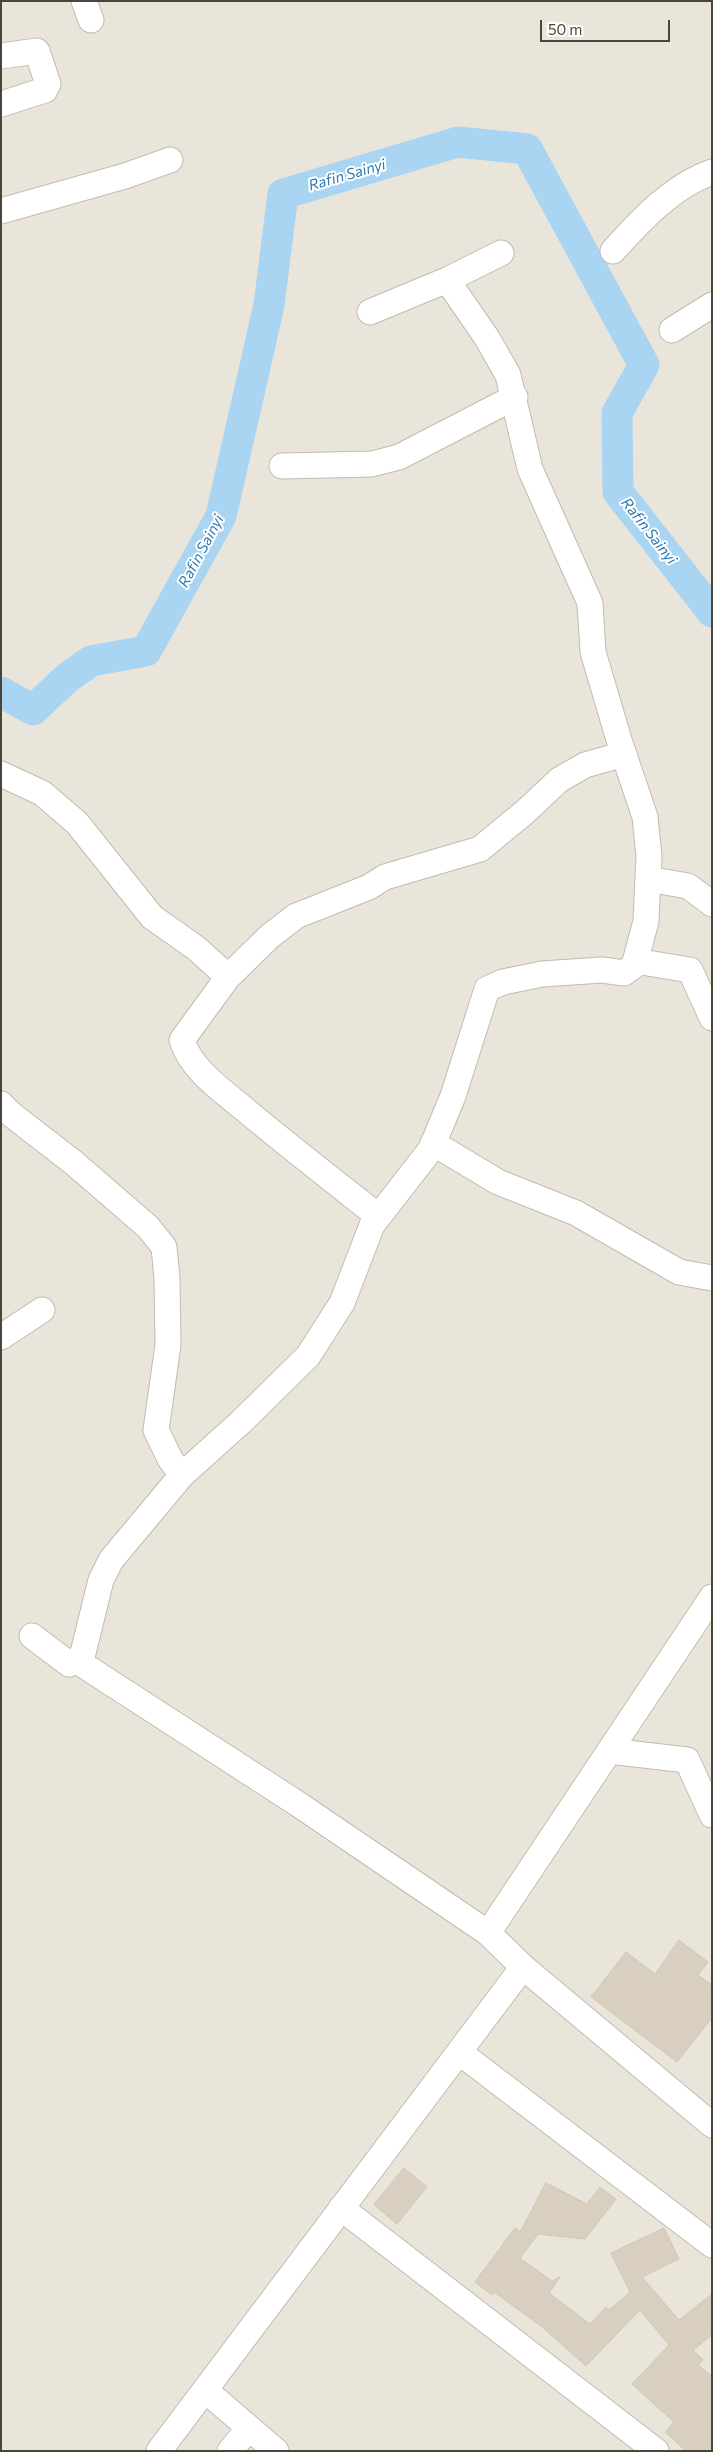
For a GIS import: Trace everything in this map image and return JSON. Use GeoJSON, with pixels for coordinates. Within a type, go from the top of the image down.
{"type":"FeatureCollection","features":[{"type":"Feature","properties":{"kind":"street"},"geometry":{"type":"LineString","coordinates":[[1,56],[37,51],[48,84],[44,90],[1,104]]}},
{"type":"Feature","properties":{"kind":"street"},"geometry":{"type":"LineString","coordinates":[[1,210],[125,176],[170,160]]}},
{"type":"Feature","properties":{"kind":"street"},"geometry":{"type":"LineString","coordinates":[[613,251],[644,216],[698,177],[712,172]]}},
{"type":"Feature","properties":{"kind":"street"},"geometry":{"type":"LineString","coordinates":[[370,312],[447,280],[501,253]]}},
{"type":"Feature","properties":{"kind":"street"},"geometry":{"type":"LineString","coordinates":[[32,1636],[69,1664],[77,1661],[83,1653],[101,1580],[111,1560],[182,1475],[248,1416],[308,1356],[342,1303],[372,1225],[433,1143],[453,1096],[487,989],[503,982],[542,974],[602,970],[624,972],[634,966],[646,922],[650,856],[645,817],[593,652],[590,603],[530,469],[515,397],[504,368],[447,280]]}},
{"type":"Feature","properties":{"kind":"street"},"geometry":{"type":"LineString","coordinates":[[672,330],[712,305]]}},
{"type":"Feature","properties":{"kind":"street"},"geometry":{"type":"LineString","coordinates":[[282,466],[372,464],[399,457],[515,397]]}},
{"type":"Feature","properties":{"kind":"street"},"geometry":{"type":"LineString","coordinates":[[378,1216],[217,1086],[185,1051],[182,1040],[228,976],[270,936],[296,916],[369,887],[385,877],[480,849],[525,812],[559,780],[585,765],[624,754]]}},
{"type":"Feature","properties":{"kind":"street"},"geometry":{"type":"LineString","coordinates":[[1,774],[42,794],[77,823],[152,917],[196,948],[228,976]]}},
{"type":"Feature","properties":{"kind":"street"},"geometry":{"type":"LineString","coordinates":[[648,879],[688,886],[712,904]]}},
{"type":"Feature","properties":{"kind":"street"},"geometry":{"type":"LineString","coordinates":[[635,961],[690,970],[712,1018]]}},
{"type":"Feature","properties":{"kind":"street"},"geometry":{"type":"LineString","coordinates":[[1,1104],[12,1116],[74,1163],[148,1227],[164,1247],[167,1278],[168,1344],[156,1430],[170,1459],[182,1475]]}},
{"type":"Feature","properties":{"kind":"street"},"geometry":{"type":"LineString","coordinates":[[433,1143],[498,1182],[576,1213],[680,1272],[712,1278]]}},
{"type":"Feature","properties":{"kind":"street"},"geometry":{"type":"LineString","coordinates":[[1,1337],[42,1310]]}},
{"type":"Feature","properties":{"kind":"street"},"geometry":{"type":"LineString","coordinates":[[488,1933],[712,1597]]}},
{"type":"Feature","properties":{"kind":"street"},"geometry":{"type":"LineString","coordinates":[[77,1661],[298,1804],[488,1933],[523,1967],[709,2115]]}},
{"type":"Feature","properties":{"kind":"street"},"geometry":{"type":"LineString","coordinates":[[609,1751],[687,1760],[712,1815]]}},
{"type":"Feature","properties":{"kind":"street"},"geometry":{"type":"LineString","coordinates":[[159,2451],[523,1967]]}},
{"type":"Feature","properties":{"kind":"street"},"geometry":{"type":"LineString","coordinates":[[459,2052],[712,2245]]}},
{"type":"Feature","properties":{"kind":"street"},"geometry":{"type":"LineString","coordinates":[[342,2208],[656,2451]]}},
{"type":"Feature","properties":{"kind":"street"},"geometry":{"type":"LineString","coordinates":[[205,2390],[276,2451]]}},
{"type":"Feature","properties":{"kind":"street"},"geometry":{"type":"LineString","coordinates":[[230,2451],[249,2428]]}},
{"type":"Feature","properties":{"kind":"shaded area"},"geometry":{"type":"Polygon","coordinates":[[[1,1],[712,1],[712,2451],[1,2451],[1,1]]]}},
{"type":"Feature","properties":{"kind":"building"},"geometry":{"type":"Polygon","coordinates":[[[679,1940],[708,1962],[698,1975],[712,1985],[712,2018],[677,2062],[591,1997],[626,1952],[655,1974],[679,1940]]]}},
{"type":"Feature","properties":{"kind":"building"},"geometry":{"type":"Polygon","coordinates":[[[404,2168],[427,2187],[397,2224],[374,2205],[404,2168]]]}},
{"type":"Feature","properties":{"kind":"building"},"geometry":{"type":"Polygon","coordinates":[[[546,2183],[587,2204],[600,2187],[616,2199],[585,2239],[538,2234],[520,2258],[552,2281],[560,2277],[549,2293],[590,2324],[606,2307],[609,2310],[630,2292],[611,2253],[664,2228],[679,2259],[642,2277],[679,2320],[712,2294],[712,2335],[693,2350],[703,2360],[698,2365],[712,2376],[712,2451],[686,2451],[665,2432],[674,2422],[632,2384],[669,2345],[640,2310],[586,2366],[541,2326],[494,2292],[492,2295],[475,2282],[515,2228],[520,2232],[546,2183]]]}},
{"type":"Feature","properties":{"kind":"waterway","name":"Rafin Sainyi"},"geometry":{"type":"LineString","coordinates":[[1,692],[33,710],[67,678],[91,661],[146,651],[221,516],[269,305],[283,194],[458,142],[527,149],[644,365],[617,413],[618,492],[712,612]]}}]}
